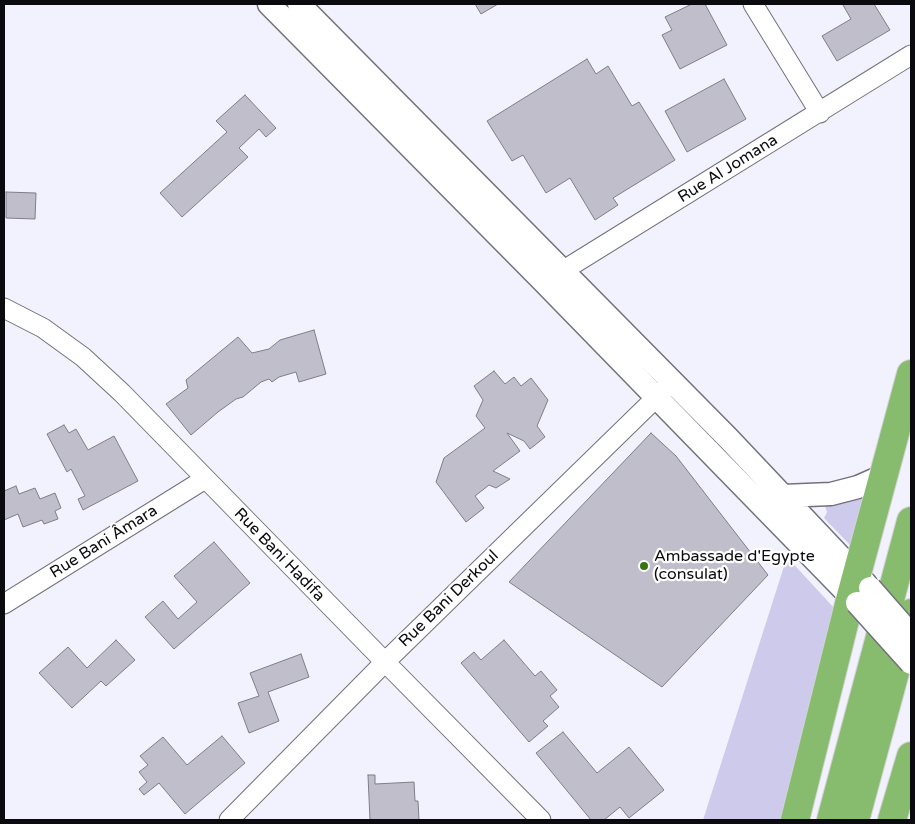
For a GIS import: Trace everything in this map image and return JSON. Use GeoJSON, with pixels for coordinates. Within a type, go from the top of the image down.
{"type":"FeatureCollection","features":[{"type":"Feature","properties":{"kind":"highway"},"geometry":{"type":"LineString","coordinates":[[795,820],[859,590],[883,476],[911,374]]}},
{"type":"Feature","properties":{"kind":"highway"},"geometry":{"type":"LineString","coordinates":[[831,820],[911,521]]}},
{"type":"Feature","properties":{"kind":"highway"},"geometry":{"type":"LineString","coordinates":[[855,820],[911,613]]}},
{"type":"Feature","properties":{"kind":"highway"},"geometry":{"type":"LineString","coordinates":[[899,809],[911,756]]}},
{"type":"Feature","properties":{"kind":"street"},"geometry":{"type":"LineString","coordinates":[[300,4],[554,276],[859,590],[911,635]]}},
{"type":"Feature","properties":{"kind":"street"},"geometry":{"type":"LineString","coordinates":[[752,4],[820,113]]}},
{"type":"Feature","properties":{"kind":"street"},"geometry":{"type":"LineString","coordinates":[[280,7],[554,276]]}},
{"type":"Feature","properties":{"kind":"street","name":"Rue Al Jomana"},"geometry":{"type":"LineString","coordinates":[[554,276],[911,55]]}},
{"type":"Feature","properties":{"kind":"street","name":"Rue Bani Hadifa"},"geometry":{"type":"LineString","coordinates":[[4,308],[43,328],[83,357],[122,393],[541,820]]}},
{"type":"Feature","properties":{"kind":"street"},"geometry":{"type":"LineString","coordinates":[[664,389],[783,496],[859,590],[911,663]]}},
{"type":"Feature","properties":{"kind":"street","name":"Rue Bani Derkoul"},"geometry":{"type":"LineString","coordinates":[[229,820],[385,662],[664,389]]}},
{"type":"Feature","properties":{"kind":"street"},"geometry":{"type":"LineString","coordinates":[[783,496],[831,494],[858,487],[883,476]]}},
{"type":"Feature","properties":{"kind":"street","name":"Rue Bani Âmara"},"geometry":{"type":"LineString","coordinates":[[4,604],[205,479]]}},
{"type":"Feature","properties":{"kind":"shaded area"},"geometry":{"type":"Polygon","coordinates":[[[865,497],[850,545],[824,518],[827,512],[825,506],[865,497]]]}},
{"type":"Feature","properties":{"kind":"shaded area"},"geometry":{"type":"Polygon","coordinates":[[[787,557],[835,609],[780,820],[703,820],[787,557]]]}},
{"type":"Feature","properties":{"kind":"building"},"geometry":{"type":"Polygon","coordinates":[[[475,4],[498,4],[481,14],[475,4]]]}},
{"type":"Feature","properties":{"kind":"building"},"geometry":{"type":"Polygon","coordinates":[[[692,4],[705,4],[727,45],[680,69],[662,35],[672,30],[665,17],[692,4]]]}},
{"type":"Feature","properties":{"kind":"building"},"geometry":{"type":"Polygon","coordinates":[[[844,4],[874,4],[890,30],[837,61],[822,36],[851,19],[844,4]]]}},
{"type":"Feature","properties":{"kind":"building"},"geometry":{"type":"Polygon","coordinates":[[[587,59],[596,74],[608,66],[632,106],[639,102],[675,160],[613,198],[618,205],[595,220],[570,178],[546,193],[523,155],[512,161],[487,121],[587,59]]]}},
{"type":"Feature","properties":{"kind":"building"},"geometry":{"type":"Polygon","coordinates":[[[724,79],[746,119],[687,152],[665,111],[724,79]]]}},
{"type":"Feature","properties":{"kind":"building"},"geometry":{"type":"Polygon","coordinates":[[[245,95],[276,128],[266,137],[259,129],[239,148],[248,157],[182,217],[160,193],[227,132],[216,121],[245,95]]]}},
{"type":"Feature","properties":{"kind":"building"},"geometry":{"type":"Polygon","coordinates":[[[6,192],[36,193],[35,219],[6,218],[6,192]]]}},
{"type":"Feature","properties":{"kind":"building"},"geometry":{"type":"Polygon","coordinates":[[[314,330],[326,374],[299,382],[296,372],[279,377],[272,382],[269,379],[261,382],[243,397],[236,399],[218,412],[191,435],[166,404],[188,388],[186,380],[238,337],[252,353],[269,349],[280,340],[314,330]]]}},
{"type":"Feature","properties":{"kind":"building"},"geometry":{"type":"Polygon","coordinates":[[[494,371],[505,384],[514,377],[521,386],[531,378],[548,400],[537,426],[545,437],[530,449],[524,441],[507,433],[520,451],[493,471],[510,479],[496,488],[489,485],[475,496],[484,508],[466,522],[436,482],[444,458],[485,428],[476,416],[483,400],[474,386],[494,371]]]}},
{"type":"Feature","properties":{"kind":"building"},"geometry":{"type":"Polygon","coordinates":[[[64,425],[69,433],[76,429],[88,450],[114,436],[138,481],[83,510],[78,499],[85,496],[71,469],[67,472],[47,434],[64,425]]]}},
{"type":"Feature","properties":{"kind":"building","name":"Ambassade d'Egypte (consulat)"},"geometry":{"type":"Polygon","coordinates":[[[651,433],[676,456],[768,575],[662,687],[509,582],[651,433]]]}},
{"type":"Feature","properties":{"kind":"building"},"geometry":{"type":"Polygon","coordinates":[[[16,486],[19,494],[35,488],[40,499],[55,493],[61,508],[55,511],[58,519],[44,524],[42,520],[23,527],[18,514],[4,520],[4,491],[16,486]]]}},
{"type":"Feature","properties":{"kind":"building"},"geometry":{"type":"Polygon","coordinates":[[[214,542],[250,583],[174,649],[145,617],[163,601],[178,619],[197,602],[174,576],[214,542]]]}},
{"type":"Feature","properties":{"kind":"building"},"geometry":{"type":"Polygon","coordinates":[[[116,640],[135,660],[106,686],[101,681],[72,708],[39,673],[68,647],[87,668],[116,640]]]}},
{"type":"Feature","properties":{"kind":"building"},"geometry":{"type":"Polygon","coordinates":[[[504,640],[535,676],[541,671],[557,690],[550,696],[559,707],[543,721],[548,726],[529,742],[461,663],[474,652],[481,660],[504,640]]]}},
{"type":"Feature","properties":{"kind":"building"},"geometry":{"type":"Polygon","coordinates":[[[301,654],[309,677],[268,692],[279,721],[249,733],[238,703],[259,696],[250,673],[301,654]]]}},
{"type":"Feature","properties":{"kind":"building"},"geometry":{"type":"Polygon","coordinates":[[[563,732],[597,773],[629,747],[664,790],[629,818],[620,807],[604,820],[591,820],[536,753],[563,732]]]}},
{"type":"Feature","properties":{"kind":"building"},"geometry":{"type":"Polygon","coordinates":[[[222,736],[245,763],[185,814],[159,783],[144,795],[139,789],[147,782],[139,772],[148,765],[140,756],[163,737],[187,765],[222,736]]]}},
{"type":"Feature","properties":{"kind":"building"},"geometry":{"type":"Polygon","coordinates":[[[368,775],[375,775],[375,784],[414,782],[419,820],[370,820],[368,775]]]}},
{"type":"Feature","properties":{"kind":"place","name":"Ambassade d'Egypte (consulat)"},"geometry":{"type":"Point","coordinates":[644,566]}}]}
